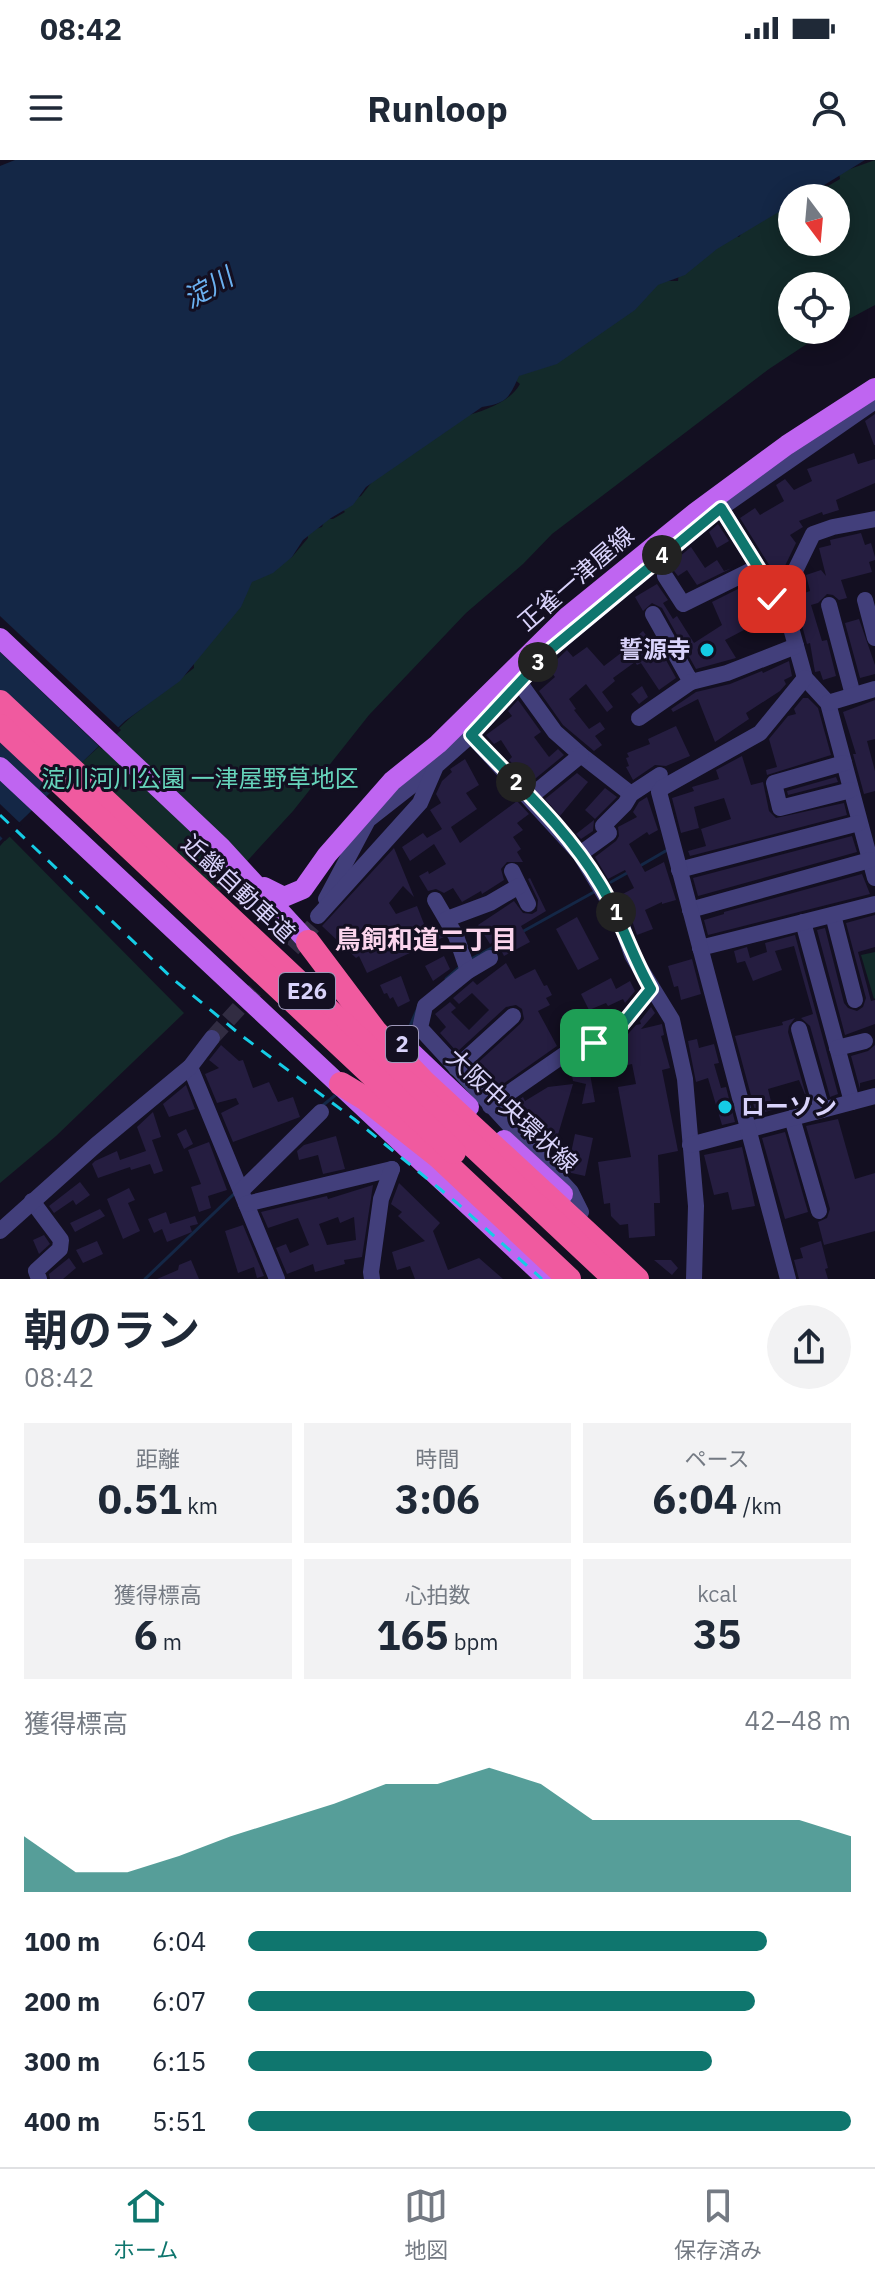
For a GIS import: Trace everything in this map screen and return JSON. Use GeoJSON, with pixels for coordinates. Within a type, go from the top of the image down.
{"type":"FeatureCollection","features":[{"type":"Feature","properties":{"kind":"highway","name":"近畿自動車道"},"geometry":{"type":"LineString","coordinates":[[0,702],[615,1279]]}},
{"type":"Feature","properties":{"kind":"highway","name":"近畿自動車道"},"geometry":{"type":"LineString","coordinates":[[0,726],[590,1279]]}},
{"type":"Feature","properties":{"kind":"highway"},"geometry":{"type":"LineString","coordinates":[[313,928],[375,1031],[455,1111],[637,1279]]}},
{"type":"Feature","properties":{"kind":"highway"},"geometry":{"type":"LineString","coordinates":[[341,1084],[366,1099],[467,1183],[569,1279]]}},
{"type":"Feature","properties":{"kind":"main road","name":"正雀一津屋線"},"geometry":{"type":"LineString","coordinates":[[282,908],[321,880],[339,843],[392,781],[438,744],[568,616],[696,512],[787,445],[875,388]]}},
{"type":"Feature","properties":{"kind":"main road","name":"大阪中央環状線"},"geometry":{"type":"LineString","coordinates":[[0,638],[282,908],[313,928],[387,1029],[653,1279]]}},
{"type":"Feature","properties":{"kind":"main road"},"geometry":{"type":"LineString","coordinates":[[0,767],[547,1279]]}},
{"type":"Feature","properties":{"kind":"street"},"geometry":{"type":"LineString","coordinates":[[313,928],[368,820],[471,735],[571,631],[721,508],[875,401]]}},
{"type":"Feature","properties":{"kind":"street"},"geometry":{"type":"LineString","coordinates":[[721,508],[779,598]]}},
{"type":"Feature","properties":{"kind":"street"},"geometry":{"type":"LineString","coordinates":[[779,598],[813,534],[875,519]]}},
{"type":"Feature","properties":{"kind":"street"},"geometry":{"type":"LineString","coordinates":[[665,576],[683,604],[758,567]]}},
{"type":"Feature","properties":{"kind":"street"},"geometry":{"type":"LineString","coordinates":[[679,598],[649,616],[691,682]]}},
{"type":"Feature","properties":{"kind":"street"},"geometry":{"type":"LineString","coordinates":[[779,598],[772,599],[805,678],[828,703],[875,878]]}},
{"type":"Feature","properties":{"kind":"street"},"geometry":{"type":"LineString","coordinates":[[865,600],[875,638]]}},
{"type":"Feature","properties":{"kind":"street"},"geometry":{"type":"LineString","coordinates":[[829,605],[853,695]]}},
{"type":"Feature","properties":{"kind":"street"},"geometry":{"type":"LineString","coordinates":[[639,718],[691,682],[727,673],[792,648]]}},
{"type":"Feature","properties":{"kind":"street"},"geometry":{"type":"LineString","coordinates":[[788,1279],[659,792],[760,733],[805,678]]}},
{"type":"Feature","properties":{"kind":"street"},"geometry":{"type":"LineString","coordinates":[[519,682],[555,732],[631,794]]}},
{"type":"Feature","properties":{"kind":"street"},"geometry":{"type":"LineString","coordinates":[[828,703],[875,689]]}},
{"type":"Feature","properties":{"kind":"street"},"geometry":{"type":"LineString","coordinates":[[471,735],[580,854],[620,920],[632,955],[672,1020],[685,1079],[696,1206],[694,1279]]}},
{"type":"Feature","properties":{"kind":"street"},"geometry":{"type":"LineString","coordinates":[[530,797],[581,755]]}},
{"type":"Feature","properties":{"kind":"street"},"geometry":{"type":"LineString","coordinates":[[844,763],[774,783],[780,808],[851,790]]}},
{"type":"Feature","properties":{"kind":"street"},"geometry":{"type":"LineString","coordinates":[[313,928],[420,803],[436,766]]}},
{"type":"Feature","properties":{"kind":"street"},"geometry":{"type":"LineString","coordinates":[[580,854],[609,833],[603,826],[631,794],[660,775]]}},
{"type":"Feature","properties":{"kind":"street"},"geometry":{"type":"LineString","coordinates":[[679,870],[859,823]]}},
{"type":"Feature","properties":{"kind":"street"},"geometry":{"type":"LineString","coordinates":[[690,910],[870,860]]}},
{"type":"Feature","properties":{"kind":"street"},"geometry":{"type":"LineString","coordinates":[[447,919],[490,903],[516,878],[528,904]]}},
{"type":"Feature","properties":{"kind":"street"},"geometry":{"type":"LineString","coordinates":[[435,900],[447,919],[468,971]]}},
{"type":"Feature","properties":{"kind":"street"},"geometry":{"type":"LineString","coordinates":[[700,948],[875,904]]}},
{"type":"Feature","properties":{"kind":"street"},"geometry":{"type":"LineString","coordinates":[[833,915],[855,1000]]}},
{"type":"Feature","properties":{"kind":"street"},"geometry":{"type":"LineString","coordinates":[[803,922],[852,1102]]}},
{"type":"Feature","properties":{"kind":"street"},"geometry":{"type":"LineString","coordinates":[[490,958],[468,971],[425,1006],[420,1028],[571,1192],[581,1212]]}},
{"type":"Feature","properties":{"kind":"street"},"geometry":{"type":"LineString","coordinates":[[490,1106],[565,1054],[616,1032],[651,989]]}},
{"type":"Feature","properties":{"kind":"street"},"geometry":{"type":"LineString","coordinates":[[456,1068],[513,1016]]}},
{"type":"Feature","properties":{"kind":"street"},"geometry":{"type":"LineString","coordinates":[[799,1029],[822,1110]]}},
{"type":"Feature","properties":{"kind":"street"},"geometry":{"type":"LineString","coordinates":[[0,1231],[190,1067],[212,1038]]}},
{"type":"Feature","properties":{"kind":"street"},"geometry":{"type":"LineString","coordinates":[[837,1048],[865,1041]]}},
{"type":"Feature","properties":{"kind":"street"},"geometry":{"type":"LineString","coordinates":[[190,1067],[277,1279]]}},
{"type":"Feature","properties":{"kind":"street"},"geometry":{"type":"LineString","coordinates":[[690,1145],[875,1096]]}},
{"type":"Feature","properties":{"kind":"street"},"geometry":{"type":"LineString","coordinates":[[243,1198],[321,1112]]}},
{"type":"Feature","properties":{"kind":"street"},"geometry":{"type":"LineString","coordinates":[[792,1118],[819,1211]]}},
{"type":"Feature","properties":{"kind":"street"},"geometry":{"type":"LineString","coordinates":[[243,1198],[392,1169],[381,1199],[372,1279]]}},
{"type":"Feature","properties":{"kind":"street"},"geometry":{"type":"LineString","coordinates":[[32,1201],[61,1240],[60,1249],[36,1271],[39,1279]]}},
{"type":"Feature","properties":{"kind":"green space","name":"淀川河川公園 一津屋野草地区"},"geometry":{"type":"Polygon","coordinates":[[[875,160],[875,305],[850,318],[850,272],[778,272],[778,344],[807,344],[769,369],[552,534],[523,564],[466,613],[369,715],[293,811],[206,906],[64,779],[131,717],[194,668],[193,656],[251,580],[292,557],[308,538],[308,531],[322,527],[325,519],[333,519],[345,512],[339,505],[361,496],[375,478],[465,416],[503,401],[520,384],[514,379],[660,281],[678,281],[679,271],[732,234],[739,237],[745,229],[778,211],[778,256],[850,256],[850,184],[831,184],[840,179],[839,173],[875,160]]]}},
{"type":"Feature","properties":{"kind":"green space"},"geometry":{"type":"Polygon","coordinates":[[[9,836],[184,1013],[56,1136],[0,1183],[0,846],[9,836]]]}},
{"type":"Feature","properties":{"kind":"green space"},"geometry":{"type":"Polygon","coordinates":[[[875,952],[875,998],[874,999],[861,955],[875,952]]]}},
{"type":"Feature","properties":{"kind":"water","name":"淀川"},"geometry":{"type":"Polygon","coordinates":[[[15,160],[865,160],[826,184],[778,184],[778,212],[717,249],[685,275],[658,285],[635,310],[557,364],[519,376],[502,401],[482,407],[366,487],[353,505],[303,540],[292,557],[273,573],[252,582],[241,607],[180,681],[125,721],[0,841],[0,166],[15,160]]]}},
{"type":"Feature","properties":{"kind":"pier"},"geometry":{"type":"Polygon","coordinates":[[[0,616],[121,730],[102,749],[0,652],[0,616]]]}},
{"type":"Feature","properties":{"kind":"pier"},"geometry":{"type":"Polygon","coordinates":[[[0,804],[22,825],[5,841],[0,836],[0,804]]]}},
{"type":"Feature","properties":{"kind":"building"},"geometry":{"type":"Polygon","coordinates":[[[875,414],[875,445],[874,445],[865,421],[875,414]]]}},
{"type":"Feature","properties":{"kind":"building"},"geometry":{"type":"Polygon","coordinates":[[[854,453],[858,464],[875,459],[875,483],[836,500],[839,510],[823,515],[822,512],[799,521],[803,527],[790,535],[796,543],[784,568],[776,576],[740,518],[755,508],[760,515],[784,501],[776,485],[785,479],[794,490],[812,481],[807,469],[854,453]]]}},
{"type":"Feature","properties":{"kind":"building"},"geometry":{"type":"Polygon","coordinates":[[[718,524],[729,541],[717,548],[709,532],[718,524]]]}},
{"type":"Feature","properties":{"kind":"building"},"geometry":{"type":"Polygon","coordinates":[[[861,533],[865,545],[871,543],[875,557],[869,562],[872,572],[841,580],[847,598],[839,600],[827,594],[811,605],[822,641],[827,640],[836,676],[823,680],[820,671],[815,672],[797,598],[810,591],[806,575],[821,570],[826,576],[819,548],[831,545],[830,540],[861,533]]]}},
{"type":"Feature","properties":{"kind":"building"},"geometry":{"type":"Polygon","coordinates":[[[691,547],[705,568],[717,560],[724,571],[732,568],[697,585],[687,570],[678,576],[671,567],[691,547]]]}},
{"type":"Feature","properties":{"kind":"building"},"geometry":{"type":"Polygon","coordinates":[[[754,581],[760,597],[751,601],[761,621],[725,640],[736,658],[696,669],[662,608],[652,603],[643,611],[635,597],[657,584],[668,600],[663,603],[673,619],[677,616],[694,643],[722,625],[712,602],[754,581]]]}},
{"type":"Feature","properties":{"kind":"building"},"geometry":{"type":"Polygon","coordinates":[[[859,619],[875,665],[875,674],[860,678],[845,623],[859,619]]]}},
{"type":"Feature","properties":{"kind":"building"},"geometry":{"type":"Polygon","coordinates":[[[643,631],[654,646],[657,644],[676,678],[659,690],[641,663],[637,665],[635,662],[613,678],[615,681],[602,692],[613,707],[607,712],[586,684],[569,699],[589,729],[600,722],[605,729],[595,736],[602,745],[594,751],[563,725],[539,691],[555,677],[548,668],[567,650],[573,657],[587,647],[604,666],[638,640],[636,637],[643,631]]]}},
{"type":"Feature","properties":{"kind":"building"},"geometry":{"type":"Polygon","coordinates":[[[789,661],[792,676],[784,680],[786,684],[780,691],[746,713],[749,719],[715,742],[698,699],[673,712],[671,709],[696,692],[763,673],[789,661]]]}},
{"type":"Feature","properties":{"kind":"building"},"geometry":{"type":"Polygon","coordinates":[[[642,686],[648,697],[639,704],[631,694],[642,686]]]}},
{"type":"Feature","properties":{"kind":"building"},"geometry":{"type":"Polygon","coordinates":[[[803,698],[808,698],[818,708],[831,755],[767,775],[766,770],[777,767],[769,739],[788,716],[796,714],[794,709],[803,698]]]}},
{"type":"Feature","properties":{"kind":"building"},"geometry":{"type":"Polygon","coordinates":[[[518,700],[541,732],[534,737],[549,757],[558,749],[564,755],[530,783],[509,760],[512,757],[501,740],[494,744],[486,735],[512,716],[508,711],[518,700]]]}},
{"type":"Feature","properties":{"kind":"building"},"geometry":{"type":"Polygon","coordinates":[[[875,700],[875,739],[867,741],[875,771],[875,791],[864,794],[843,712],[875,700]]]}},
{"type":"Feature","properties":{"kind":"building"},"geometry":{"type":"Polygon","coordinates":[[[676,726],[690,756],[666,766],[655,765],[633,780],[626,767],[629,766],[627,753],[650,744],[648,739],[676,726]]]}},
{"type":"Feature","properties":{"kind":"building"},"geometry":{"type":"Polygon","coordinates":[[[742,756],[751,785],[763,782],[769,811],[776,818],[844,803],[847,815],[690,856],[688,851],[706,846],[701,829],[731,819],[724,798],[694,807],[699,828],[681,833],[672,798],[694,791],[692,787],[719,779],[716,770],[742,756]]]}},
{"type":"Feature","properties":{"kind":"building"},"geometry":{"type":"Polygon","coordinates":[[[465,759],[479,785],[466,793],[477,809],[451,827],[460,843],[517,801],[529,814],[517,823],[523,830],[513,837],[521,849],[517,852],[523,862],[507,862],[501,869],[504,880],[462,902],[453,888],[444,893],[436,889],[428,891],[419,876],[446,864],[434,844],[410,861],[402,847],[423,833],[427,838],[442,829],[430,810],[441,803],[436,794],[442,781],[452,772],[450,769],[465,759]]]}},
{"type":"Feature","properties":{"kind":"building"},"geometry":{"type":"Polygon","coordinates":[[[577,773],[588,782],[560,816],[545,799],[577,773]]]}},
{"type":"Feature","properties":{"kind":"building"},"geometry":{"type":"Polygon","coordinates":[[[836,777],[838,782],[788,795],[787,791],[836,777]]]}},
{"type":"Feature","properties":{"kind":"building"},"geometry":{"type":"Polygon","coordinates":[[[605,788],[617,797],[595,819],[585,810],[605,788]]]}},
{"type":"Feature","properties":{"kind":"building"},"geometry":{"type":"Polygon","coordinates":[[[647,797],[658,830],[649,835],[647,832],[629,844],[645,872],[664,862],[676,900],[645,910],[653,929],[637,935],[619,896],[634,888],[625,870],[608,879],[595,857],[616,841],[618,827],[637,817],[633,812],[639,802],[647,797]]]}},
{"type":"Feature","properties":{"kind":"building"},"geometry":{"type":"Polygon","coordinates":[[[594,820],[593,831],[581,839],[576,834],[594,820]]]}},
{"type":"Feature","properties":{"kind":"building"},"geometry":{"type":"Polygon","coordinates":[[[852,836],[857,852],[698,896],[693,878],[852,836]]]}},
{"type":"Feature","properties":{"kind":"building"},"geometry":{"type":"Polygon","coordinates":[[[394,848],[414,897],[403,886],[389,903],[396,914],[417,906],[424,924],[419,928],[422,935],[439,928],[444,937],[367,973],[359,956],[356,958],[322,926],[394,848]]]}},
{"type":"Feature","properties":{"kind":"building"},"geometry":{"type":"Polygon","coordinates":[[[862,874],[870,894],[708,935],[704,920],[724,912],[862,874]]]}},
{"type":"Feature","properties":{"kind":"building"},"geometry":{"type":"Polygon","coordinates":[[[530,878],[546,911],[521,926],[530,942],[504,956],[496,940],[490,944],[478,925],[514,901],[523,913],[537,911],[538,900],[530,878]]]}},
{"type":"Feature","properties":{"kind":"building"},"geometry":{"type":"Polygon","coordinates":[[[875,915],[875,947],[858,952],[871,1001],[875,1000],[875,1024],[845,1035],[817,930],[825,928],[844,1003],[857,1011],[863,1007],[866,998],[846,923],[875,915]]]}},
{"type":"Feature","properties":{"kind":"building"},"geometry":{"type":"Polygon","coordinates":[[[577,917],[599,959],[578,970],[556,929],[577,917]]]}},
{"type":"Feature","properties":{"kind":"building"},"geometry":{"type":"Polygon","coordinates":[[[795,935],[838,1094],[830,1097],[810,1026],[801,1018],[813,1014],[794,946],[775,951],[782,970],[753,981],[745,961],[737,963],[734,951],[747,947],[750,958],[767,952],[765,943],[795,935]]]}},
{"type":"Feature","properties":{"kind":"building"},"geometry":{"type":"Polygon","coordinates":[[[444,956],[450,969],[433,981],[425,966],[444,956]]]}},
{"type":"Feature","properties":{"kind":"building"},"geometry":{"type":"Polygon","coordinates":[[[692,959],[701,994],[681,1000],[668,966],[692,959]]]}},
{"type":"Feature","properties":{"kind":"building"},"geometry":{"type":"Polygon","coordinates":[[[506,963],[515,979],[535,969],[544,986],[547,985],[552,995],[546,998],[550,1005],[538,1011],[557,1046],[493,1091],[472,1068],[520,1024],[524,1019],[522,1009],[516,1005],[506,1007],[457,1052],[440,1033],[446,1027],[435,1014],[450,1002],[456,1008],[451,1012],[469,1030],[489,1010],[472,993],[459,1004],[453,998],[473,981],[477,985],[506,963]]]}},
{"type":"Feature","properties":{"kind":"building"},"geometry":{"type":"Polygon","coordinates":[[[401,976],[410,1001],[398,1007],[393,997],[390,999],[387,993],[384,994],[380,985],[401,976]]]}},
{"type":"Feature","properties":{"kind":"building"},"geometry":{"type":"Polygon","coordinates":[[[611,978],[616,989],[630,981],[635,991],[625,1003],[623,999],[589,1010],[581,994],[611,978]]]}},
{"type":"Feature","properties":{"kind":"building"},"geometry":{"type":"Polygon","coordinates":[[[651,1007],[655,1013],[641,1029],[662,1024],[664,1035],[661,1036],[670,1068],[662,1070],[678,1151],[658,1155],[660,1203],[654,1203],[655,1236],[629,1238],[628,1224],[620,1225],[611,1216],[610,1203],[604,1204],[598,1162],[631,1157],[618,1087],[636,1084],[632,1064],[619,1067],[615,1048],[621,1047],[621,1042],[636,1025],[641,1024],[651,1007]]]}},
{"type":"Feature","properties":{"kind":"building"},"geometry":{"type":"Polygon","coordinates":[[[795,1018],[788,1032],[808,1102],[799,1080],[768,1089],[773,1110],[756,1114],[735,1036],[783,1025],[782,1022],[795,1018]]]}},
{"type":"Feature","properties":{"kind":"building"},"geometry":{"type":"Polygon","coordinates":[[[697,1039],[699,1048],[714,1044],[719,1063],[714,1064],[721,1088],[726,1087],[735,1122],[722,1125],[708,1078],[696,1082],[688,1041],[697,1039]]]}},
{"type":"Feature","properties":{"kind":"building"},"geometry":{"type":"Polygon","coordinates":[[[221,1045],[239,1061],[243,1060],[253,1088],[269,1082],[278,1102],[293,1097],[300,1117],[233,1142],[221,1113],[239,1104],[236,1098],[217,1103],[205,1074],[219,1068],[209,1060],[221,1045]]]}},
{"type":"Feature","properties":{"kind":"building"},"geometry":{"type":"Polygon","coordinates":[[[875,1045],[875,1079],[860,1083],[860,1089],[851,1056],[868,1051],[875,1045]]]}},
{"type":"Feature","properties":{"kind":"building"},"geometry":{"type":"Polygon","coordinates":[[[589,1068],[595,1102],[582,1104],[586,1084],[573,1081],[571,1070],[589,1068]]]}},
{"type":"Feature","properties":{"kind":"building"},"geometry":{"type":"Polygon","coordinates":[[[573,1084],[557,1138],[541,1143],[537,1139],[531,1111],[517,1116],[508,1107],[548,1087],[573,1084]]]}},
{"type":"Feature","properties":{"kind":"building"},"geometry":{"type":"Polygon","coordinates":[[[186,1085],[195,1109],[169,1117],[163,1104],[186,1085]]]}},
{"type":"Feature","properties":{"kind":"building"},"geometry":{"type":"Polygon","coordinates":[[[153,1112],[161,1137],[152,1140],[163,1171],[154,1174],[150,1164],[98,1178],[92,1164],[95,1161],[117,1151],[120,1160],[146,1151],[137,1127],[153,1112]]]}},
{"type":"Feature","properties":{"kind":"building"},"geometry":{"type":"Polygon","coordinates":[[[838,1119],[855,1179],[875,1173],[875,1231],[824,1245],[818,1222],[827,1218],[830,1209],[806,1126],[838,1119]]]}},
{"type":"Feature","properties":{"kind":"building"},"geometry":{"type":"Polygon","coordinates":[[[186,1129],[193,1144],[184,1149],[177,1134],[186,1129]]]}},
{"type":"Feature","properties":{"kind":"building"},"geometry":{"type":"Polygon","coordinates":[[[785,1132],[808,1212],[785,1219],[762,1138],[785,1132]]]}},
{"type":"Feature","properties":{"kind":"building"},"geometry":{"type":"Polygon","coordinates":[[[575,1134],[593,1138],[585,1176],[567,1172],[575,1134]]]}},
{"type":"Feature","properties":{"kind":"building"},"geometry":{"type":"Polygon","coordinates":[[[336,1136],[345,1169],[323,1174],[318,1155],[299,1160],[297,1151],[304,1145],[336,1136]]]}},
{"type":"Feature","properties":{"kind":"building"},"geometry":{"type":"Polygon","coordinates":[[[209,1142],[227,1190],[208,1196],[211,1208],[199,1212],[191,1187],[201,1184],[188,1150],[209,1142]]]}},
{"type":"Feature","properties":{"kind":"building"},"geometry":{"type":"Polygon","coordinates":[[[742,1147],[755,1206],[732,1210],[728,1192],[714,1195],[704,1155],[742,1147]]]}},
{"type":"Feature","properties":{"kind":"building"},"geometry":{"type":"Polygon","coordinates":[[[80,1182],[90,1195],[76,1205],[73,1200],[54,1213],[49,1206],[80,1182]]]}},
{"type":"Feature","properties":{"kind":"building"},"geometry":{"type":"Polygon","coordinates":[[[399,1183],[440,1223],[433,1231],[448,1270],[479,1258],[503,1279],[415,1279],[410,1266],[397,1270],[392,1252],[425,1241],[398,1216],[402,1212],[391,1204],[399,1183]]]}},
{"type":"Feature","properties":{"kind":"building"},"geometry":{"type":"Polygon","coordinates":[[[373,1185],[362,1257],[344,1260],[345,1264],[315,1272],[313,1264],[287,1274],[276,1248],[286,1244],[290,1253],[309,1245],[298,1218],[268,1228],[261,1212],[327,1196],[328,1199],[373,1185]],[[338,1217],[319,1224],[327,1245],[356,1240],[354,1217],[340,1223],[338,1217]]]}},
{"type":"Feature","properties":{"kind":"building"},"geometry":{"type":"Polygon","coordinates":[[[129,1188],[135,1200],[128,1203],[140,1231],[123,1239],[107,1199],[129,1188]]]}},
{"type":"Feature","properties":{"kind":"building"},"geometry":{"type":"Polygon","coordinates":[[[100,1209],[105,1216],[75,1232],[70,1223],[100,1209]]]}},
{"type":"Feature","properties":{"kind":"building"},"geometry":{"type":"Polygon","coordinates":[[[166,1212],[170,1224],[195,1216],[198,1224],[190,1226],[192,1232],[167,1242],[162,1229],[154,1233],[148,1219],[166,1212]]]}},
{"type":"Feature","properties":{"kind":"building"},"geometry":{"type":"Polygon","coordinates":[[[243,1225],[264,1276],[257,1278],[254,1267],[238,1273],[225,1231],[243,1225]]]}},
{"type":"Feature","properties":{"kind":"building"},"geometry":{"type":"Polygon","coordinates":[[[44,1235],[50,1244],[39,1254],[33,1240],[44,1235]]]}},
{"type":"Feature","properties":{"kind":"building"},"geometry":{"type":"Polygon","coordinates":[[[97,1241],[103,1254],[83,1263],[76,1250],[97,1241]]]}},
{"type":"Feature","properties":{"kind":"building"},"geometry":{"type":"Polygon","coordinates":[[[821,1241],[828,1279],[799,1279],[794,1260],[803,1258],[800,1248],[821,1241]]]}},
{"type":"Feature","properties":{"kind":"building"},"geometry":{"type":"Polygon","coordinates":[[[69,1258],[76,1268],[63,1279],[50,1279],[49,1274],[69,1258]]]}},
{"type":"Feature","properties":{"kind":"building"},"geometry":{"type":"Polygon","coordinates":[[[191,1260],[199,1279],[157,1279],[178,1270],[179,1265],[191,1260]]]}},
{"type":"Feature","properties":{"kind":"building"},"geometry":{"type":"Polygon","coordinates":[[[654,1260],[671,1260],[678,1268],[672,1275],[654,1260]]]}},
{"type":"Feature","properties":{"kind":"waterway"},"geometry":{"type":"LineString","coordinates":[[638,867],[669,849]]}},
{"type":"Feature","properties":{"kind":"waterway"},"geometry":{"type":"LineString","coordinates":[[611,882],[627,873]]}},
{"type":"Feature","properties":{"kind":"waterway"},"geometry":{"type":"LineString","coordinates":[[520,933],[594,892]]}},
{"type":"Feature","properties":{"kind":"waterway"},"geometry":{"type":"LineString","coordinates":[[471,959],[499,944]]}},
{"type":"Feature","properties":{"kind":"waterway"},"geometry":{"type":"LineString","coordinates":[[446,979],[461,966]]}},
{"type":"Feature","properties":{"kind":"waterway"},"geometry":{"type":"LineString","coordinates":[[397,1039],[409,1028],[420,1003]]}},
{"type":"Feature","properties":{"kind":"waterway"},"geometry":{"type":"LineString","coordinates":[[322,1106],[338,1093]]}},
{"type":"Feature","properties":{"kind":"waterway"},"geometry":{"type":"LineString","coordinates":[[145,1279],[235,1193]]}},
{"type":"Feature","properties":{"kind":"tunnel"},"geometry":{"type":"LineString","coordinates":[[212,1038],[313,926]]}},
{"type":"Feature","properties":{"kind":"railway"},"geometry":{"type":"LineString","coordinates":[[0,815],[173,979],[242,1036],[354,1119],[457,1203],[542,1279]]}},
{"type":"Feature","properties":{"kind":"place","name":"誓源寺"},"geometry":{"type":"Point","coordinates":[707,650]}},
{"type":"Feature","properties":{"kind":"place","name":"ローソン"},"geometry":{"type":"Point","coordinates":[725,1107]}},
{"type":"Feature","properties":{"kind":"district","name":"鳥飼和道二丁目"},"geometry":{"type":"Point","coordinates":[426,940]}},
{"type":"Feature","properties":{"kind":"route"},"geometry":{"type":"LineString","coordinates":[[594,1043],[616,1032],[651,989],[632,955],[620,920],[580,854],[471,735],[551,649],[721,508],[774,593],[772,599]]}}]}
